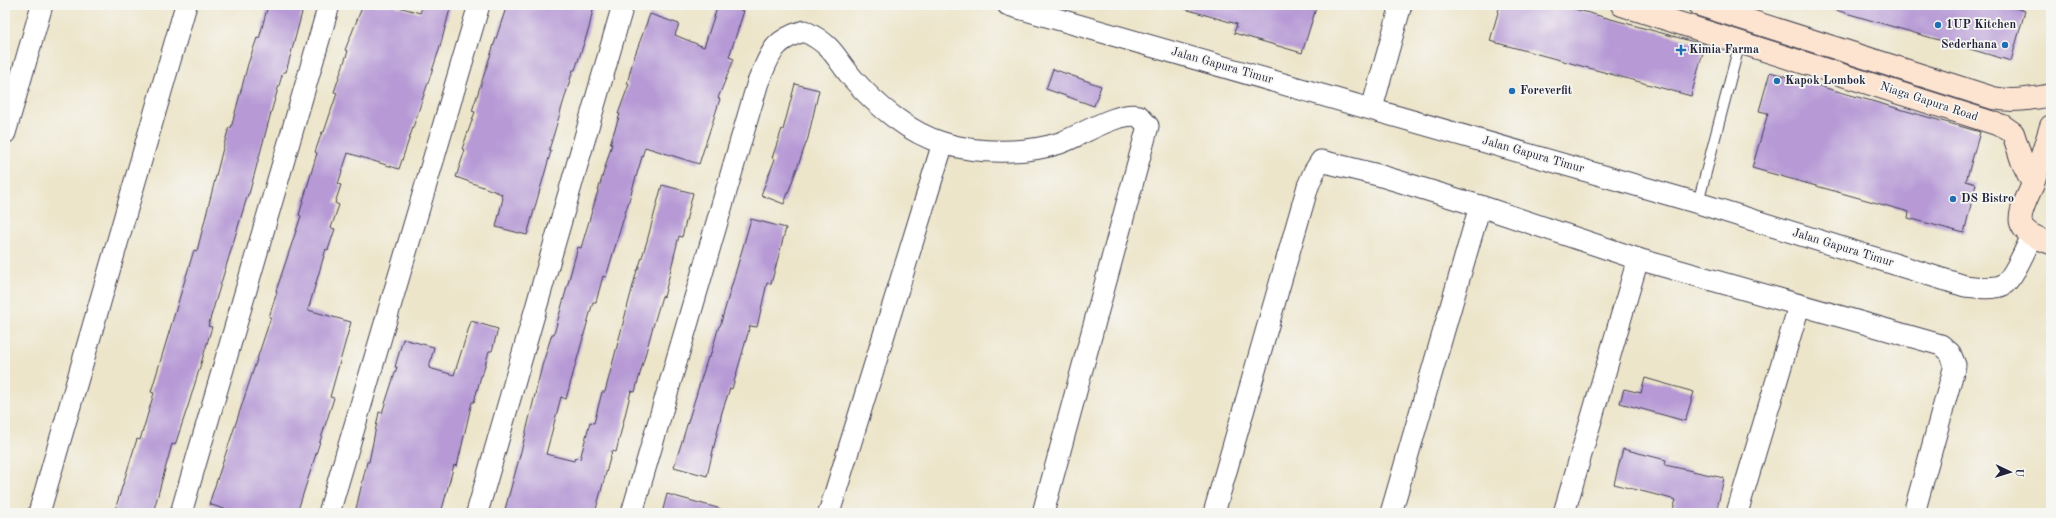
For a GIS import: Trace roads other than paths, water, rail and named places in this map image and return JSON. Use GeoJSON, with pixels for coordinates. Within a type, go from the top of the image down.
{"type":"FeatureCollection","features":[{"type":"Feature","properties":{"kind":"street"},"geometry":{"type":"LineString","coordinates":[[5,133],[42,5]]}},
{"type":"Feature","properties":{"kind":"street"},"geometry":{"type":"LineString","coordinates":[[38,513],[186,5]]}},
{"type":"Feature","properties":{"kind":"street"},"geometry":{"type":"LineString","coordinates":[[181,513],[329,5]]}},
{"type":"Feature","properties":{"kind":"street"},"geometry":{"type":"LineString","coordinates":[[329,513],[479,5]]}},
{"type":"Feature","properties":{"kind":"street"},"geometry":{"type":"LineString","coordinates":[[477,513],[623,5]]}},
{"type":"Feature","properties":{"kind":"street","name":"Jalan Gapura Timur"},"geometry":{"type":"LineString","coordinates":[[1008,5],[1372,108],[1698,203],[1965,286],[1993,287],[2003,285],[2041,240]]}},
{"type":"Feature","properties":{"kind":"street"},"geometry":{"type":"LineString","coordinates":[[1372,108],[1401,5]]}},
{"type":"Feature","properties":{"kind":"street","name":"Niaga Gapura Road"},"geometry":{"type":"LineString","coordinates":[[1622,5],[2003,126],[2013,133],[2022,161],[2033,184]]}},
{"type":"Feature","properties":{"kind":"street","name":"Niaga Gapura Road"},"geometry":{"type":"LineString","coordinates":[[1700,5],[1993,98],[2006,101],[2024,100],[2051,95]]}},
{"type":"Feature","properties":{"kind":"street"},"geometry":{"type":"LineString","coordinates":[[632,513],[758,82],[776,45],[787,36],[804,32],[817,38],[833,51],[852,77],[885,110],[906,125],[943,143],[994,152],[1027,150],[1059,143],[1123,116],[1139,116],[1148,126],[1043,513]]}},
{"type":"Feature","properties":{"kind":"street"},"geometry":{"type":"LineString","coordinates":[[2041,240],[2021,226],[2019,214],[2033,184],[2051,126]]}},
{"type":"Feature","properties":{"kind":"street"},"geometry":{"type":"LineString","coordinates":[[829,513],[943,143]]}},
{"type":"Feature","properties":{"kind":"street"},"geometry":{"type":"LineString","coordinates":[[1214,513],[1308,186],[1318,164],[1321,161],[1337,164],[1480,206],[1638,259],[1799,306],[1941,345],[1950,353],[1955,366],[1914,513]]}},
{"type":"Feature","properties":{"kind":"street"},"geometry":{"type":"LineString","coordinates":[[1391,513],[1480,206]]}},
{"type":"Feature","properties":{"kind":"street"},"geometry":{"type":"LineString","coordinates":[[1564,513],[1638,259]]}},
{"type":"Feature","properties":{"kind":"street"},"geometry":{"type":"LineString","coordinates":[[1737,513],[1799,306]]}},
{"type":"Feature","properties":{"kind":"lane"},"geometry":{"type":"LineString","coordinates":[[1698,203],[1740,42]]}},
{"type":"Feature","properties":{"kind":"place","name":"1UP Kitchen"},"geometry":{"type":"Point","coordinates":[1938,25]}},
{"type":"Feature","properties":{"kind":"place","name":"Sederhana"},"geometry":{"type":"Point","coordinates":[2005,45]}},
{"type":"Feature","properties":{"kind":"place","name":"Kimia Farma"},"geometry":{"type":"Point","coordinates":[1681,50]}},
{"type":"Feature","properties":{"kind":"place","name":"Kapok Lombok"},"geometry":{"type":"Point","coordinates":[1777,81]}},
{"type":"Feature","properties":{"kind":"place","name":"Foreverfit"},"geometry":{"type":"Point","coordinates":[1512,91]}},
{"type":"Feature","properties":{"kind":"place","name":"DS Bistro"},"geometry":{"type":"Point","coordinates":[1953,199]}}]}
